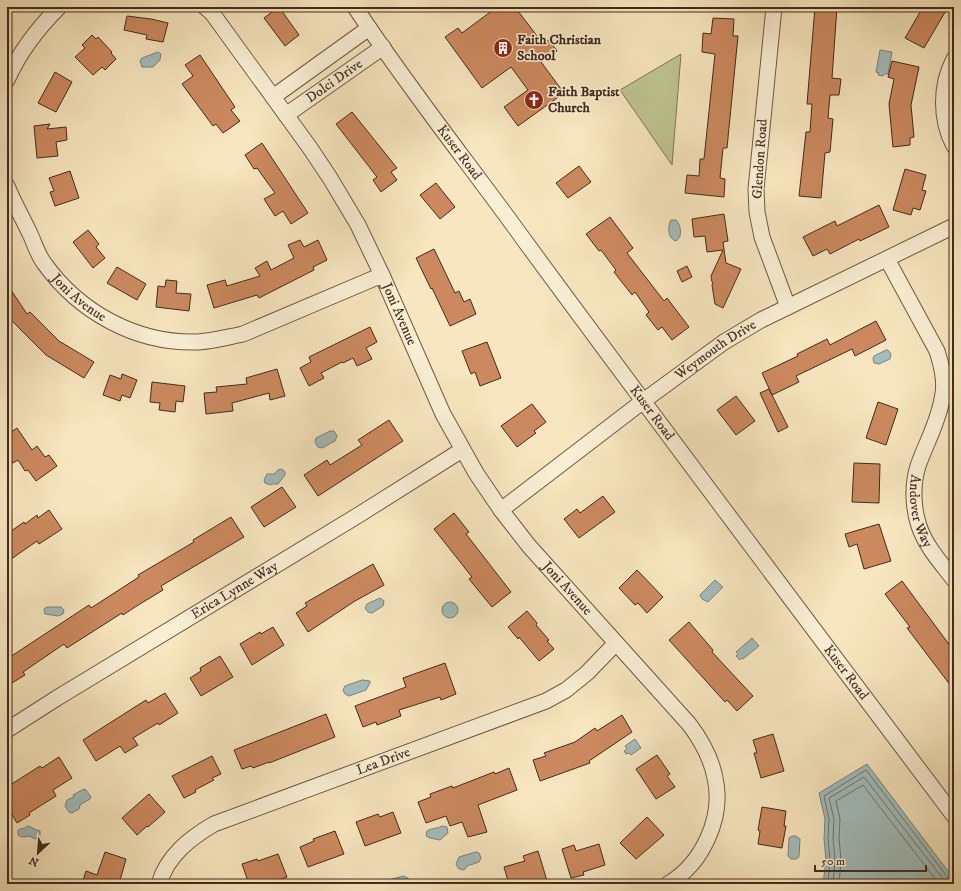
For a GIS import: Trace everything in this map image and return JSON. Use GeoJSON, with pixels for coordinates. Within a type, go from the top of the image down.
{"type":"FeatureCollection","features":[{"type":"Feature","properties":{"kind":"street"},"geometry":{"type":"LineString","coordinates":[[7,80],[12,68],[29,42],[59,7]]}},
{"type":"Feature","properties":{"kind":"street","name":"Joni Avenue"},"geometry":{"type":"LineString","coordinates":[[206,7],[274,97],[330,178],[358,225],[382,275],[443,414],[476,473],[501,510],[529,546],[689,724],[701,740],[709,756],[716,779],[717,798],[714,818],[708,837],[698,855],[686,870],[668,884]]}},
{"type":"Feature","properties":{"kind":"street","name":"Kuser Road"},"geometry":{"type":"LineString","coordinates":[[355,7],[408,84],[474,171],[642,402],[954,816]]}},
{"type":"Feature","properties":{"kind":"street","name":"Glendon Road"},"geometry":{"type":"LineString","coordinates":[[774,7],[756,189],[757,212],[762,237],[788,307]]}},
{"type":"Feature","properties":{"kind":"street","name":"Dolci Drive"},"geometry":{"type":"LineString","coordinates":[[274,97],[369,28]]}},
{"type":"Feature","properties":{"kind":"street","name":"Dolci Drive"},"geometry":{"type":"LineString","coordinates":[[286,115],[383,47]]}},
{"type":"Feature","properties":{"kind":"street"},"geometry":{"type":"LineString","coordinates":[[954,59],[945,85],[944,102],[945,121],[954,146]]}},
{"type":"Feature","properties":{"kind":"street","name":"Joni Avenue"},"geometry":{"type":"LineString","coordinates":[[7,186],[43,261],[58,281],[78,300],[100,316],[122,328],[145,336],[198,342],[222,339],[243,334],[382,275]]}},
{"type":"Feature","properties":{"kind":"street","name":"Weymouth Drive"},"geometry":{"type":"LineString","coordinates":[[501,510],[642,402],[724,342],[761,320],[954,226]]}},
{"type":"Feature","properties":{"kind":"street","name":"Andover Way"},"geometry":{"type":"LineString","coordinates":[[887,259],[937,351],[942,368],[944,385],[948,399],[938,417],[918,467],[914,488],[915,507],[920,527],[928,544],[954,580]]}},
{"type":"Feature","properties":{"kind":"street","name":"Erica Lynne Way"},"geometry":{"type":"LineString","coordinates":[[7,730],[462,450]]}},
{"type":"Feature","properties":{"kind":"street","name":"Lea Drive"},"geometry":{"type":"LineString","coordinates":[[159,884],[169,862],[182,846],[197,834],[214,824],[546,701],[566,690],[587,673],[616,643]]}},
{"type":"Feature","properties":{"kind":"green space"},"geometry":{"type":"Polygon","coordinates":[[[681,54],[672,165],[620,90],[681,54]]]}},
{"type":"Feature","properties":{"kind":"water"},"geometry":{"type":"Polygon","coordinates":[[[880,50],[892,52],[888,74],[884,74],[883,76],[878,75],[879,73],[876,72],[880,50]]]}},
{"type":"Feature","properties":{"kind":"water"},"geometry":{"type":"Polygon","coordinates":[[[158,52],[161,54],[160,60],[153,67],[142,67],[140,61],[142,58],[158,52]]]}},
{"type":"Feature","properties":{"kind":"water"},"geometry":{"type":"Polygon","coordinates":[[[671,220],[676,220],[680,228],[680,237],[676,241],[671,238],[669,232],[671,220]]]}},
{"type":"Feature","properties":{"kind":"water"},"geometry":{"type":"Polygon","coordinates":[[[888,350],[891,354],[890,359],[879,364],[874,363],[874,356],[888,350]]]}},
{"type":"Feature","properties":{"kind":"water"},"geometry":{"type":"Polygon","coordinates":[[[330,431],[334,431],[337,436],[335,441],[322,448],[318,447],[315,442],[316,438],[330,431]]]}},
{"type":"Feature","properties":{"kind":"water"},"geometry":{"type":"Polygon","coordinates":[[[282,469],[285,472],[285,475],[278,484],[271,485],[265,483],[264,480],[267,474],[274,474],[278,470],[282,469]]]}},
{"type":"Feature","properties":{"kind":"water"},"geometry":{"type":"Polygon","coordinates":[[[715,580],[723,587],[708,602],[702,599],[700,595],[715,580]]]}},
{"type":"Feature","properties":{"kind":"water"},"geometry":{"type":"Polygon","coordinates":[[[380,598],[384,601],[383,606],[372,613],[368,612],[365,608],[367,604],[380,598]]]}},
{"type":"Feature","properties":{"kind":"water"},"geometry":{"type":"Polygon","coordinates":[[[447,602],[453,602],[458,607],[456,616],[453,618],[447,618],[442,613],[442,607],[447,602]]]}},
{"type":"Feature","properties":{"kind":"water"},"geometry":{"type":"Polygon","coordinates":[[[47,607],[61,607],[64,610],[63,614],[58,616],[45,614],[44,609],[47,607]]]}},
{"type":"Feature","properties":{"kind":"water"},"geometry":{"type":"Polygon","coordinates":[[[752,638],[759,646],[740,660],[736,656],[738,654],[736,652],[752,638]]]}},
{"type":"Feature","properties":{"kind":"water"},"geometry":{"type":"Polygon","coordinates":[[[362,680],[370,681],[366,690],[349,696],[345,694],[343,690],[345,686],[362,680]]]}},
{"type":"Feature","properties":{"kind":"water"},"geometry":{"type":"Polygon","coordinates":[[[635,739],[641,748],[631,755],[629,753],[626,754],[624,751],[627,749],[625,746],[635,739]]]}},
{"type":"Feature","properties":{"kind":"water"},"geometry":{"type":"Polygon","coordinates":[[[867,764],[954,879],[954,884],[823,884],[826,860],[824,838],[825,819],[819,793],[867,764]]]}},
{"type":"Feature","properties":{"kind":"water"},"geometry":{"type":"Polygon","coordinates":[[[84,789],[91,797],[90,799],[80,805],[79,809],[72,813],[69,812],[65,806],[67,800],[74,797],[73,795],[84,789]]]}},
{"type":"Feature","properties":{"kind":"water"},"geometry":{"type":"Polygon","coordinates":[[[27,826],[40,831],[40,836],[36,839],[29,836],[22,837],[18,835],[18,830],[27,826]]]}},
{"type":"Feature","properties":{"kind":"water"},"geometry":{"type":"Polygon","coordinates":[[[442,826],[447,827],[448,833],[440,840],[426,836],[427,831],[430,829],[442,826]]]}},
{"type":"Feature","properties":{"kind":"water"},"geometry":{"type":"Polygon","coordinates":[[[796,836],[800,839],[799,857],[796,859],[791,859],[788,856],[789,838],[796,836]]]}},
{"type":"Feature","properties":{"kind":"water"},"geometry":{"type":"Polygon","coordinates":[[[476,852],[479,853],[481,858],[479,862],[467,866],[462,870],[458,868],[456,864],[459,857],[476,852]]]}},
{"type":"Feature","properties":{"kind":"water"},"geometry":{"type":"Polygon","coordinates":[[[403,876],[408,878],[410,884],[383,884],[385,881],[403,876]]]}},
{"type":"Feature","properties":{"kind":"building"},"geometry":{"type":"Polygon","coordinates":[[[279,7],[299,35],[285,46],[264,18],[279,7]]]}},
{"type":"Feature","properties":{"kind":"building","name":"Faith Christian School"},"geometry":{"type":"Polygon","coordinates":[[[497,7],[515,7],[543,44],[549,40],[557,51],[541,62],[564,93],[518,126],[504,107],[528,90],[511,67],[482,88],[445,37],[458,28],[462,33],[497,7]]]}},
{"type":"Feature","properties":{"kind":"building"},"geometry":{"type":"Polygon","coordinates":[[[815,7],[837,7],[832,78],[841,79],[839,95],[830,95],[828,118],[833,119],[830,152],[825,153],[821,198],[799,196],[806,132],[810,132],[812,104],[807,104],[815,7]]]}},
{"type":"Feature","properties":{"kind":"building"},"geometry":{"type":"Polygon","coordinates":[[[923,7],[948,7],[924,48],[905,38],[923,7]]]}},
{"type":"Feature","properties":{"kind":"building"},"geometry":{"type":"Polygon","coordinates":[[[127,16],[168,23],[163,42],[146,39],[147,35],[124,30],[127,16]]]}},
{"type":"Feature","properties":{"kind":"building"},"geometry":{"type":"Polygon","coordinates":[[[713,18],[734,19],[733,36],[738,36],[727,148],[723,148],[720,178],[725,179],[724,197],[685,193],[687,175],[699,176],[700,159],[704,159],[715,54],[702,52],[703,33],[711,34],[713,18]]]}},
{"type":"Feature","properties":{"kind":"building"},"geometry":{"type":"Polygon","coordinates":[[[92,35],[96,39],[98,37],[112,52],[111,53],[116,59],[105,70],[102,67],[93,75],[75,57],[85,48],[82,45],[92,35]]]}},
{"type":"Feature","properties":{"kind":"building"},"geometry":{"type":"Polygon","coordinates":[[[200,55],[235,107],[231,110],[240,121],[223,133],[216,124],[213,126],[182,84],[193,76],[185,65],[200,55]]]}},
{"type":"Feature","properties":{"kind":"building"},"geometry":{"type":"Polygon","coordinates":[[[892,61],[919,67],[911,105],[914,137],[910,138],[910,145],[893,147],[889,104],[894,79],[888,77],[892,61]]]}},
{"type":"Feature","properties":{"kind":"building"},"geometry":{"type":"Polygon","coordinates":[[[55,72],[72,82],[56,112],[38,103],[55,72]]]}},
{"type":"Feature","properties":{"kind":"building"},"geometry":{"type":"Polygon","coordinates":[[[352,112],[397,168],[391,172],[397,180],[381,192],[373,180],[377,177],[336,124],[352,112]]]}},
{"type":"Feature","properties":{"kind":"building"},"geometry":{"type":"Polygon","coordinates":[[[50,124],[47,129],[66,127],[67,140],[56,142],[58,156],[37,158],[34,126],[50,124]]]}},
{"type":"Feature","properties":{"kind":"building"},"geometry":{"type":"Polygon","coordinates":[[[262,143],[308,213],[291,224],[283,211],[275,216],[264,199],[275,193],[257,168],[254,169],[245,155],[262,143]]]}},
{"type":"Feature","properties":{"kind":"building"},"geometry":{"type":"Polygon","coordinates":[[[579,166],[591,182],[568,198],[556,183],[579,166]]]}},
{"type":"Feature","properties":{"kind":"building"},"geometry":{"type":"Polygon","coordinates":[[[905,169],[926,175],[922,190],[926,191],[920,210],[913,208],[911,215],[893,210],[905,169]]]}},
{"type":"Feature","properties":{"kind":"building"},"geometry":{"type":"Polygon","coordinates":[[[70,171],[79,198],[55,206],[50,192],[54,191],[49,178],[70,171]]]}},
{"type":"Feature","properties":{"kind":"building"},"geometry":{"type":"Polygon","coordinates":[[[436,183],[455,207],[440,219],[420,195],[436,183]]]}},
{"type":"Feature","properties":{"kind":"building"},"geometry":{"type":"Polygon","coordinates":[[[879,205],[889,227],[860,241],[859,239],[830,254],[827,249],[813,256],[803,237],[835,221],[837,226],[879,205]]]}},
{"type":"Feature","properties":{"kind":"building"},"geometry":{"type":"Polygon","coordinates":[[[724,214],[728,241],[723,242],[726,263],[741,269],[723,308],[715,304],[711,276],[723,250],[707,252],[705,236],[694,237],[692,219],[724,214]]]}},
{"type":"Feature","properties":{"kind":"building"},"geometry":{"type":"Polygon","coordinates":[[[610,217],[633,248],[627,253],[664,301],[667,298],[689,327],[672,340],[662,327],[658,330],[646,315],[649,312],[635,292],[632,295],[614,272],[616,270],[601,250],[599,251],[586,234],[610,217]]]}},
{"type":"Feature","properties":{"kind":"building"},"geometry":{"type":"Polygon","coordinates":[[[88,230],[99,244],[96,247],[105,258],[93,268],[73,242],[88,230]]]}},
{"type":"Feature","properties":{"kind":"building"},"geometry":{"type":"Polygon","coordinates":[[[300,240],[304,247],[318,240],[327,260],[313,267],[314,270],[259,298],[257,295],[214,308],[207,285],[225,280],[227,286],[260,276],[255,268],[267,261],[271,270],[294,258],[288,245],[300,240]]]}},
{"type":"Feature","properties":{"kind":"building"},"geometry":{"type":"Polygon","coordinates":[[[434,249],[455,293],[459,291],[464,302],[470,299],[476,314],[450,326],[416,258],[434,249]]]}},
{"type":"Feature","properties":{"kind":"building"},"geometry":{"type":"Polygon","coordinates":[[[687,266],[692,277],[682,282],[677,271],[687,266]]]}},
{"type":"Feature","properties":{"kind":"building"},"geometry":{"type":"Polygon","coordinates":[[[117,267],[146,284],[137,300],[107,283],[117,267]]]}},
{"type":"Feature","properties":{"kind":"building"},"geometry":{"type":"Polygon","coordinates":[[[166,280],[177,281],[176,293],[191,294],[189,311],[156,307],[158,286],[165,287],[166,280]]]}},
{"type":"Feature","properties":{"kind":"building"},"geometry":{"type":"Polygon","coordinates":[[[7,284],[27,314],[30,312],[59,341],[94,362],[84,378],[46,355],[7,316],[7,284]]]}},
{"type":"Feature","properties":{"kind":"building"},"geometry":{"type":"Polygon","coordinates":[[[876,321],[886,340],[855,356],[852,349],[796,376],[799,382],[772,395],[762,373],[798,356],[797,354],[827,339],[830,345],[876,321]]]}},
{"type":"Feature","properties":{"kind":"building"},"geometry":{"type":"Polygon","coordinates":[[[370,327],[377,342],[366,348],[372,359],[357,366],[353,358],[343,363],[342,362],[321,373],[324,378],[309,386],[300,368],[311,362],[309,357],[370,327]]]}},
{"type":"Feature","properties":{"kind":"building"},"geometry":{"type":"Polygon","coordinates":[[[487,342],[501,378],[480,386],[475,372],[471,374],[462,351],[487,342]]]}},
{"type":"Feature","properties":{"kind":"building"},"geometry":{"type":"Polygon","coordinates":[[[277,369],[285,396],[270,400],[269,393],[232,403],[233,411],[206,414],[204,393],[217,392],[216,387],[247,384],[246,378],[277,369]]]}},
{"type":"Feature","properties":{"kind":"building"},"geometry":{"type":"Polygon","coordinates":[[[122,374],[137,380],[130,398],[122,395],[120,401],[103,395],[110,375],[121,379],[122,374]]]}},
{"type":"Feature","properties":{"kind":"building"},"geometry":{"type":"Polygon","coordinates":[[[152,382],[185,386],[183,402],[176,401],[175,412],[159,410],[160,403],[150,402],[152,382]]]}},
{"type":"Feature","properties":{"kind":"building"},"geometry":{"type":"Polygon","coordinates":[[[769,389],[788,427],[778,432],[760,393],[769,389]]]}},
{"type":"Feature","properties":{"kind":"building"},"geometry":{"type":"Polygon","coordinates":[[[736,396],[755,421],[736,435],[717,410],[736,396]]]}},
{"type":"Feature","properties":{"kind":"building"},"geometry":{"type":"Polygon","coordinates":[[[878,402],[898,409],[886,445],[866,438],[878,402]]]}},
{"type":"Feature","properties":{"kind":"building"},"geometry":{"type":"Polygon","coordinates":[[[532,404],[546,422],[534,431],[536,433],[517,447],[501,426],[532,404]]]}},
{"type":"Feature","properties":{"kind":"building"},"geometry":{"type":"Polygon","coordinates":[[[389,420],[403,441],[318,496],[304,475],[327,460],[330,465],[362,445],[358,440],[389,420]]]}},
{"type":"Feature","properties":{"kind":"building"},"geometry":{"type":"Polygon","coordinates":[[[17,428],[32,450],[37,446],[45,457],[49,455],[57,466],[36,481],[28,470],[25,471],[18,460],[13,463],[7,454],[7,435],[17,428]]]}},
{"type":"Feature","properties":{"kind":"building"},"geometry":{"type":"Polygon","coordinates":[[[854,463],[880,464],[879,503],[852,502],[854,463]]]}},
{"type":"Feature","properties":{"kind":"building"},"geometry":{"type":"Polygon","coordinates":[[[282,487],[296,507],[264,527],[251,507],[282,487]]]}},
{"type":"Feature","properties":{"kind":"building"},"geometry":{"type":"Polygon","coordinates":[[[603,496],[615,512],[579,538],[564,519],[577,509],[580,513],[603,496]]]}},
{"type":"Feature","properties":{"kind":"building"},"geometry":{"type":"Polygon","coordinates":[[[49,510],[62,529],[39,544],[37,541],[7,562],[7,534],[24,522],[25,524],[37,515],[38,518],[49,510]]]}},
{"type":"Feature","properties":{"kind":"building"},"geometry":{"type":"Polygon","coordinates":[[[454,513],[469,532],[466,534],[511,592],[492,607],[469,579],[472,577],[434,529],[454,513]]]}},
{"type":"Feature","properties":{"kind":"building"},"geometry":{"type":"Polygon","coordinates":[[[231,517],[244,537],[161,586],[163,590],[123,615],[122,613],[67,648],[64,644],[23,672],[25,675],[7,686],[7,659],[89,605],[91,608],[139,577],[138,575],[194,542],[193,540],[231,517]]]}},
{"type":"Feature","properties":{"kind":"building"},"geometry":{"type":"Polygon","coordinates":[[[879,524],[891,561],[864,569],[857,544],[849,547],[845,534],[879,524]]]}},
{"type":"Feature","properties":{"kind":"building"},"geometry":{"type":"Polygon","coordinates":[[[373,564],[384,585],[355,601],[308,632],[296,613],[307,606],[305,603],[373,564]]]}},
{"type":"Feature","properties":{"kind":"building"},"geometry":{"type":"Polygon","coordinates":[[[637,570],[663,597],[647,613],[638,603],[635,605],[619,588],[637,570]]]}},
{"type":"Feature","properties":{"kind":"building"},"geometry":{"type":"Polygon","coordinates":[[[902,581],[954,651],[954,690],[907,628],[910,627],[885,594],[902,581]]]}},
{"type":"Feature","properties":{"kind":"building"},"geometry":{"type":"Polygon","coordinates":[[[527,611],[537,623],[536,625],[549,640],[547,641],[554,649],[539,661],[519,637],[518,639],[508,627],[527,611]]]}},
{"type":"Feature","properties":{"kind":"building"},"geometry":{"type":"Polygon","coordinates":[[[689,622],[713,650],[712,652],[753,696],[737,711],[727,700],[725,702],[669,640],[689,622]]]}},
{"type":"Feature","properties":{"kind":"building"},"geometry":{"type":"Polygon","coordinates":[[[273,627],[284,645],[252,665],[240,644],[260,632],[261,634],[273,627]]]}},
{"type":"Feature","properties":{"kind":"building"},"geometry":{"type":"Polygon","coordinates":[[[220,656],[233,677],[201,696],[190,678],[201,671],[200,668],[220,656]]]}},
{"type":"Feature","properties":{"kind":"building"},"geometry":{"type":"Polygon","coordinates":[[[445,663],[456,694],[441,700],[440,697],[399,710],[401,716],[377,725],[376,722],[363,727],[355,706],[406,687],[403,678],[445,663]]]}},
{"type":"Feature","properties":{"kind":"building"},"geometry":{"type":"Polygon","coordinates":[[[165,693],[178,713],[159,725],[158,723],[133,738],[138,745],[125,753],[120,746],[96,761],[83,740],[146,700],[148,703],[165,693]]]}},
{"type":"Feature","properties":{"kind":"building"},"geometry":{"type":"Polygon","coordinates":[[[326,714],[335,737],[269,763],[253,768],[251,766],[242,769],[234,750],[326,714]]]}},
{"type":"Feature","properties":{"kind":"building"},"geometry":{"type":"Polygon","coordinates":[[[622,715],[632,732],[589,761],[590,763],[540,781],[533,760],[546,756],[544,753],[575,742],[595,728],[597,731],[622,715]]]}},
{"type":"Feature","properties":{"kind":"building"},"geometry":{"type":"Polygon","coordinates":[[[773,734],[784,771],[761,778],[754,753],[757,753],[753,740],[773,734]]]}},
{"type":"Feature","properties":{"kind":"building"},"geometry":{"type":"Polygon","coordinates":[[[657,755],[670,774],[667,776],[675,787],[656,799],[636,769],[657,755]]]}},
{"type":"Feature","properties":{"kind":"building"},"geometry":{"type":"Polygon","coordinates":[[[212,756],[221,774],[212,778],[214,780],[195,790],[196,792],[184,798],[172,776],[212,756]]]}},
{"type":"Feature","properties":{"kind":"building"},"geometry":{"type":"Polygon","coordinates":[[[59,757],[72,778],[53,790],[56,796],[29,813],[30,815],[17,823],[11,813],[7,816],[7,787],[40,766],[42,768],[59,757]]]}},
{"type":"Feature","properties":{"kind":"building"},"geometry":{"type":"Polygon","coordinates":[[[509,768],[517,790],[478,805],[487,832],[468,837],[462,822],[450,826],[446,816],[426,823],[418,802],[431,797],[430,794],[452,786],[453,788],[494,772],[495,774],[509,768]]]}},
{"type":"Feature","properties":{"kind":"building"},"geometry":{"type":"Polygon","coordinates":[[[149,794],[165,812],[137,835],[122,818],[149,794]]]}},
{"type":"Feature","properties":{"kind":"building"},"geometry":{"type":"Polygon","coordinates":[[[762,807],[786,811],[784,826],[786,826],[782,848],[758,844],[760,831],[758,830],[762,807]]]}},
{"type":"Feature","properties":{"kind":"building"},"geometry":{"type":"Polygon","coordinates":[[[393,812],[401,833],[365,846],[356,822],[378,814],[380,817],[393,812]]]}},
{"type":"Feature","properties":{"kind":"building"},"geometry":{"type":"Polygon","coordinates":[[[647,817],[664,835],[636,859],[620,843],[647,817]]]}},
{"type":"Feature","properties":{"kind":"building"},"geometry":{"type":"Polygon","coordinates":[[[335,831],[344,854],[308,867],[300,847],[314,841],[313,839],[335,831]]]}},
{"type":"Feature","properties":{"kind":"building"},"geometry":{"type":"Polygon","coordinates":[[[599,844],[605,865],[583,872],[584,875],[571,878],[562,849],[574,845],[576,851],[599,844]]]}},
{"type":"Feature","properties":{"kind":"building"},"geometry":{"type":"Polygon","coordinates":[[[538,851],[548,884],[509,884],[504,867],[525,861],[523,856],[538,851]]]}},
{"type":"Feature","properties":{"kind":"building"},"geometry":{"type":"Polygon","coordinates":[[[105,852],[126,859],[119,884],[82,884],[86,871],[97,875],[105,852]]]}},
{"type":"Feature","properties":{"kind":"building"},"geometry":{"type":"Polygon","coordinates":[[[278,854],[287,877],[268,884],[249,884],[242,864],[257,859],[258,861],[278,854]]]}},
{"type":"Feature","properties":{"kind":"place","name":"Faith Christian School"},"geometry":{"type":"Point","coordinates":[503,48]}},
{"type":"Feature","properties":{"kind":"place","name":"Faith Baptist Church"},"geometry":{"type":"Point","coordinates":[534,100]}}]}
